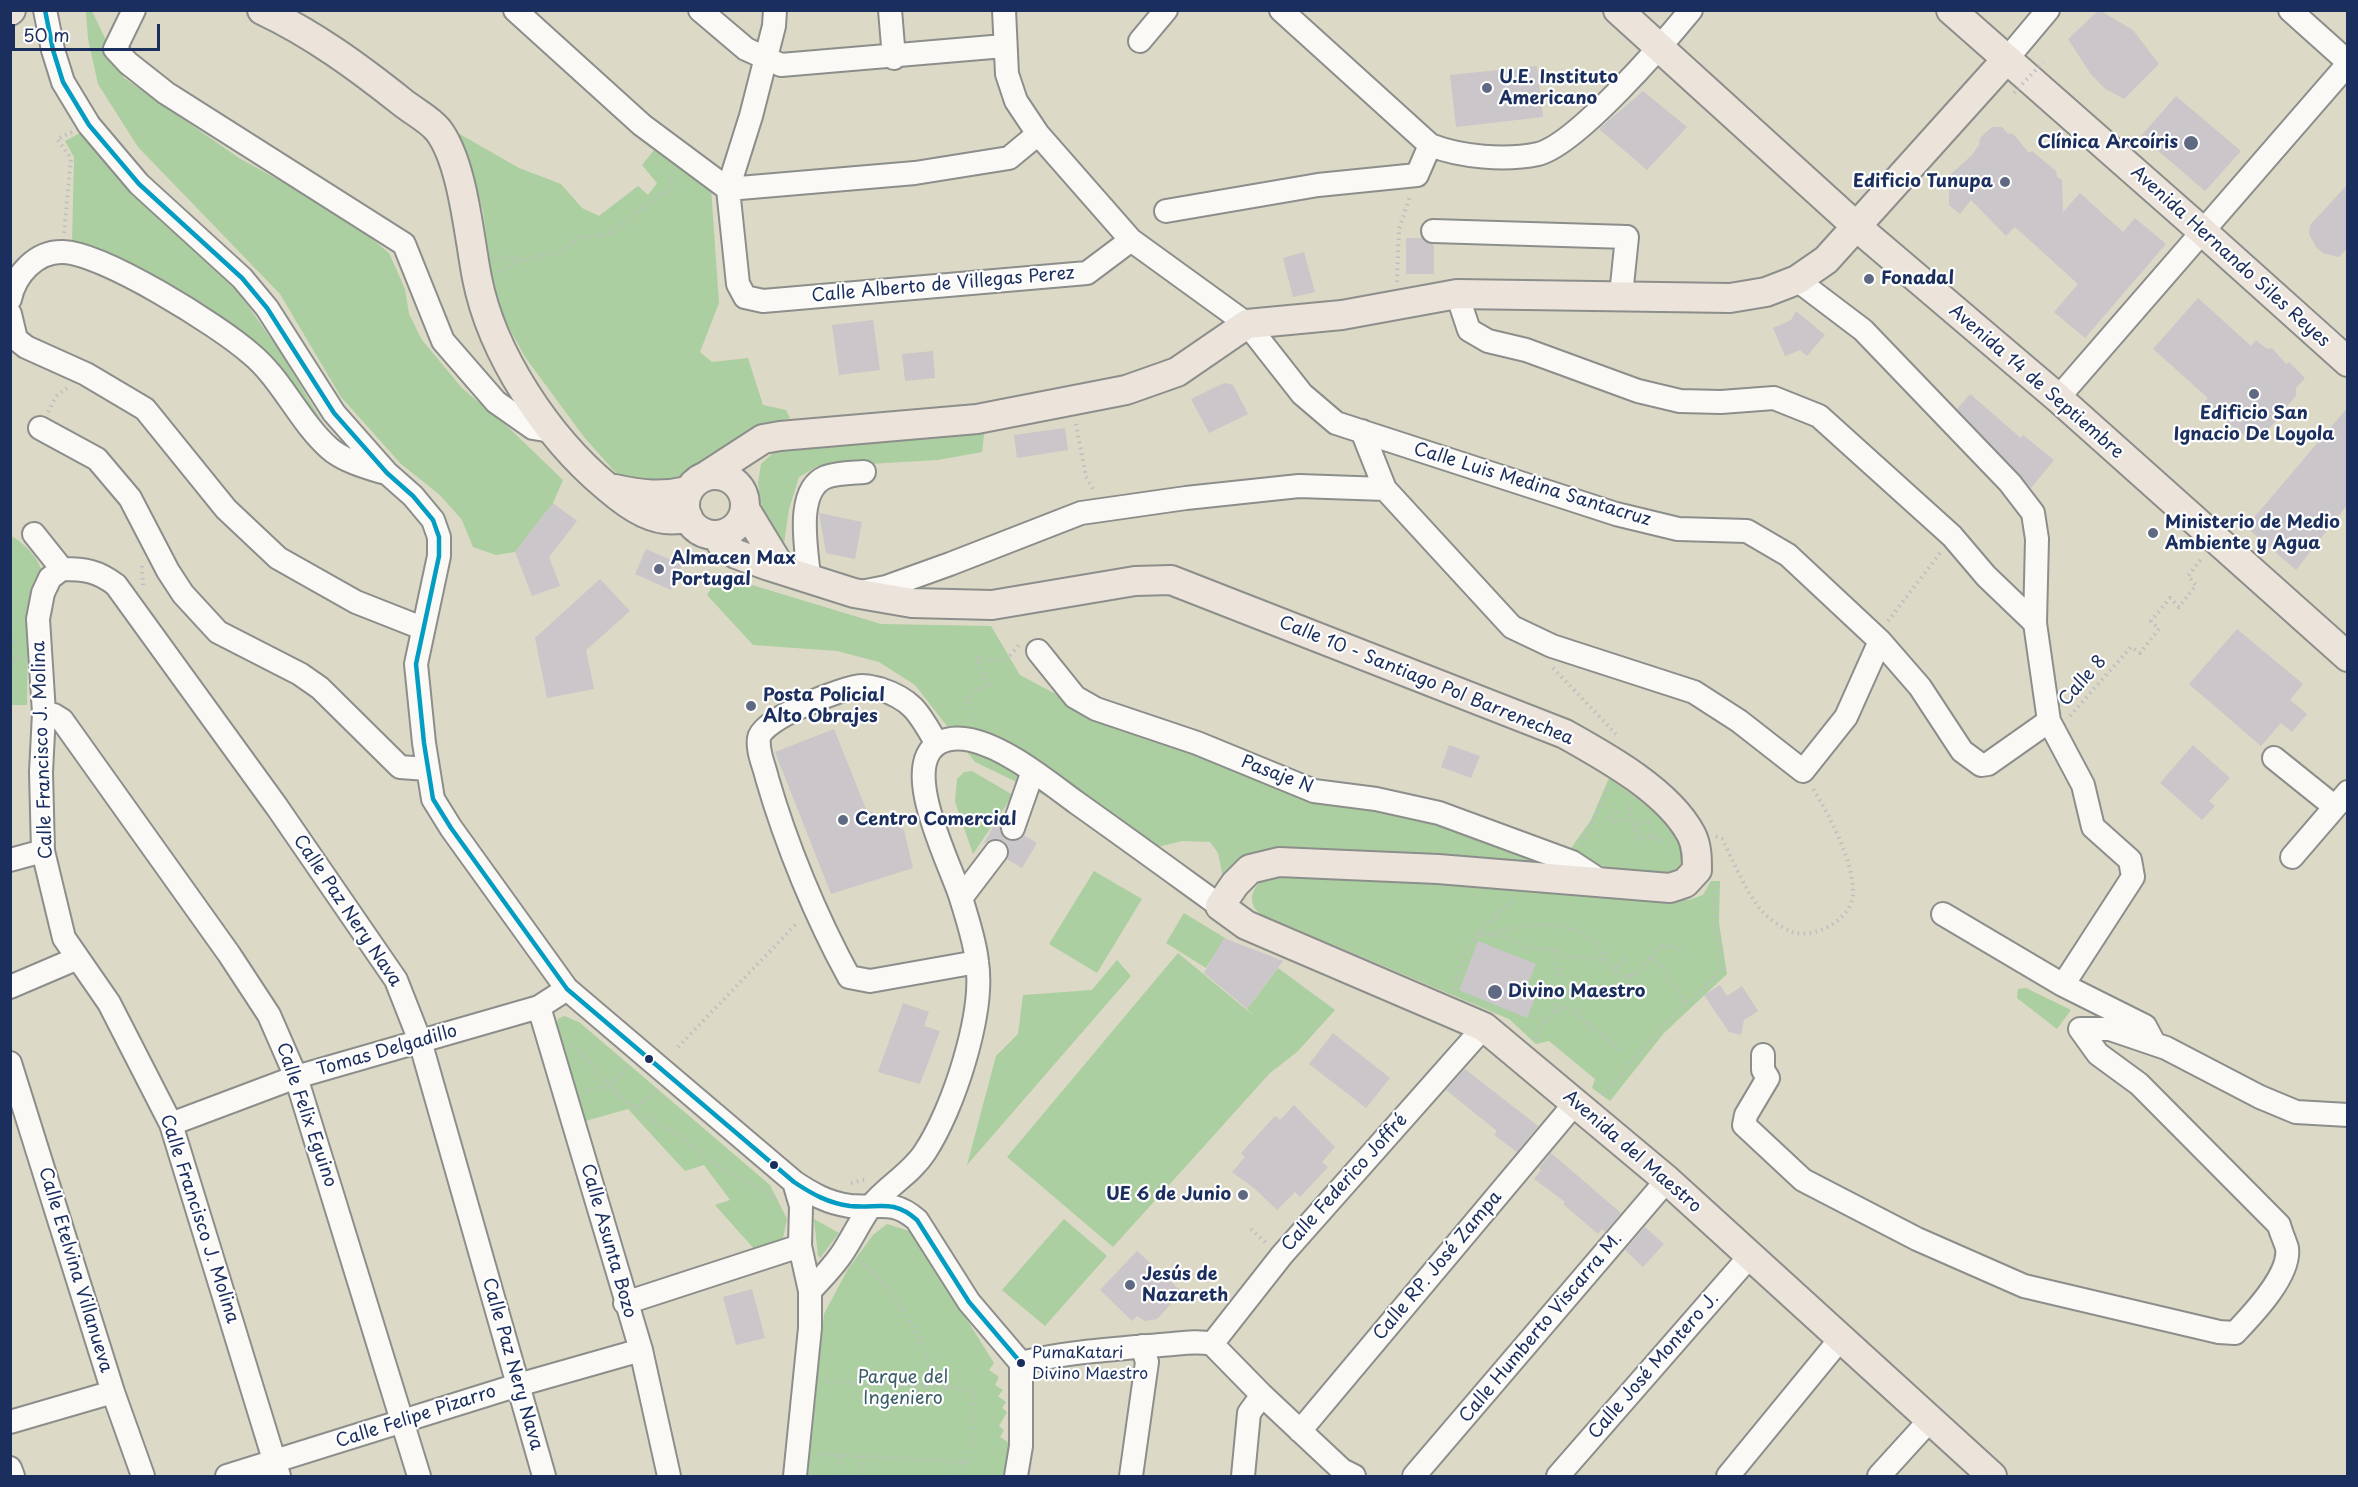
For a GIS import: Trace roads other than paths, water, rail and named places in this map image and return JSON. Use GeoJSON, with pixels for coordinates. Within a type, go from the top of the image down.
{"type":"FeatureCollection","features":[{"type":"Feature","properties":{"kind":"main road"},"geometry":{"type":"LineString","coordinates":[[262,10],[292,17],[437,129],[453,156],[484,303],[502,351],[551,431],[581,466],[626,504],[651,516],[676,521],[694,495],[763,439],[977,419],[1126,390],[1177,372],[1247,324],[1342,315],[1457,294],[1621,295],[1684,299],[1730,298],[1766,292],[1797,280],[1826,260],[2006,60]]}},
{"type":"Feature","properties":{"kind":"main road","name":"Avenida 14 de Septiembre"},"geometry":{"type":"LineString","coordinates":[[1618,10],[1857,227],[2058,398],[2348,657]]}},
{"type":"Feature","properties":{"kind":"main road","name":"Avenida Hernando Siles Reyes"},"geometry":{"type":"LineString","coordinates":[[1951,10],[2348,362]]}},
{"type":"Feature","properties":{"kind":"main road"},"geometry":{"type":"LineString","coordinates":[[694,495],[700,531],[718,535],[736,527],[749,470],[780,436]]}},
{"type":"Feature","properties":{"kind":"main road"},"geometry":{"type":"LineString","coordinates":[[694,495],[727,477],[744,500],[781,568]]}},
{"type":"Feature","properties":{"kind":"main road","name":"Calle 10 - Santiago Pol Barrenechea"},"geometry":{"type":"LineString","coordinates":[[718,535],[721,543],[736,554],[854,593],[912,603],[992,604],[1135,580],[1171,580],[1565,734],[1619,764],[1678,816],[1692,835],[1697,851],[1697,870],[1685,883],[1670,888],[1438,869],[1279,862],[1250,870],[1235,884],[1220,906]]}},
{"type":"Feature","properties":{"kind":"main road","name":"Avenida del Maestro"},"geometry":{"type":"LineString","coordinates":[[1220,906],[1246,925],[1484,1027],[1667,1180],[1992,1476]]}},
{"type":"Feature","properties":{"kind":"street"},"geometry":{"type":"LineString","coordinates":[[45,10],[53,51],[63,82],[89,125],[139,184],[242,278],[267,308],[334,412],[387,473],[413,496],[433,520],[439,537],[436,579],[422,628],[416,664],[433,799],[451,828],[567,989],[794,1182],[816,1197],[853,1206],[889,1205],[906,1210],[917,1220],[969,1302],[1021,1363],[1021,1446],[1016,1476]]}},
{"type":"Feature","properties":{"kind":"street"},"geometry":{"type":"LineString","coordinates":[[134,10],[115,49],[128,63],[166,93],[404,244],[443,341],[496,402],[533,428],[551,431]]}},
{"type":"Feature","properties":{"kind":"street"},"geometry":{"type":"LineString","coordinates":[[516,10],[675,152],[728,189],[915,173],[1009,158],[1038,134]]}},
{"type":"Feature","properties":{"kind":"street"},"geometry":{"type":"LineString","coordinates":[[700,10],[746,49],[781,65],[1004,46]]}},
{"type":"Feature","properties":{"kind":"street"},"geometry":{"type":"LineString","coordinates":[[728,189],[740,156],[774,26],[775,10]]}},
{"type":"Feature","properties":{"kind":"street"},"geometry":{"type":"LineString","coordinates":[[890,10],[894,57]]}},
{"type":"Feature","properties":{"kind":"street","name":"Calle Luis Medina Santacruz"},"geometry":{"type":"LineString","coordinates":[[1004,10],[1007,74],[1016,101],[1038,134],[1131,240],[1247,324],[1302,394],[1336,423],[1616,514],[1677,528],[1747,531],[1788,555],[1880,641],[1920,687],[1962,751],[1981,765],[1988,764],[2052,726]]}},
{"type":"Feature","properties":{"kind":"street"},"geometry":{"type":"LineString","coordinates":[[1140,41],[1166,10]]}},
{"type":"Feature","properties":{"kind":"street"},"geometry":{"type":"LineString","coordinates":[[1281,10],[1430,145],[1450,153],[1477,157],[1539,154],[1569,138],[1660,47],[1691,10]]}},
{"type":"Feature","properties":{"kind":"street"},"geometry":{"type":"LineString","coordinates":[[2006,60],[2048,10]]}},
{"type":"Feature","properties":{"kind":"street"},"geometry":{"type":"LineString","coordinates":[[2058,398],[2348,63],[2290,10]]}},
{"type":"Feature","properties":{"kind":"street"},"geometry":{"type":"LineString","coordinates":[[1166,211],[1318,185],[1418,175],[1430,145]]}},
{"type":"Feature","properties":{"kind":"street","name":"Calle Alberto de Villegas Perez"},"geometry":{"type":"LineString","coordinates":[[728,189],[738,284],[745,297],[763,301],[1087,273],[1131,240]]}},
{"type":"Feature","properties":{"kind":"street"},"geometry":{"type":"LineString","coordinates":[[1433,231],[1627,237],[1621,295]]}},
{"type":"Feature","properties":{"kind":"street"},"geometry":{"type":"LineString","coordinates":[[10,299],[20,274],[30,264],[46,255],[63,251],[87,257],[202,317],[252,353],[329,449],[366,467],[387,473]]}},
{"type":"Feature","properties":{"kind":"street"},"geometry":{"type":"LineString","coordinates":[[1797,280],[1863,330],[2010,483],[2033,513],[2037,539],[2035,623],[2052,726],[2082,785],[2093,827],[2130,860],[2133,868],[2133,877],[2063,985]]}},
{"type":"Feature","properties":{"kind":"street"},"geometry":{"type":"LineString","coordinates":[[1457,294],[1469,330],[1488,341],[1526,350],[1638,391],[1680,401],[1774,398],[1820,416],[1952,536],[1986,576],[2035,623]]}},
{"type":"Feature","properties":{"kind":"street"},"geometry":{"type":"LineString","coordinates":[[10,314],[16,339],[26,347],[86,374],[145,409],[226,509],[278,558],[356,602],[422,628]]}},
{"type":"Feature","properties":{"kind":"street"},"geometry":{"type":"LineString","coordinates":[[40,428],[97,459],[130,498],[168,572],[183,594],[218,632],[300,674],[320,688],[400,767],[428,769]]}},
{"type":"Feature","properties":{"kind":"street"},"geometry":{"type":"LineString","coordinates":[[1362,431],[1384,489],[1512,627],[1552,646],[1694,692],[1739,721],[1803,771],[1846,717],[1880,641]]}},
{"type":"Feature","properties":{"kind":"street"},"geometry":{"type":"LineString","coordinates":[[809,578],[804,514],[812,492],[825,477],[864,472]]}},
{"type":"Feature","properties":{"kind":"street"},"geometry":{"type":"LineString","coordinates":[[854,593],[886,587],[1081,513],[1186,498],[1299,486],[1384,489]]}},
{"type":"Feature","properties":{"kind":"street"},"geometry":{"type":"LineString","coordinates":[[34,534],[62,569]]}},
{"type":"Feature","properties":{"kind":"street","name":"Calle Francisco J. Molina"},"geometry":{"type":"LineString","coordinates":[[62,569],[50,578],[43,593],[38,619],[44,713],[41,772],[43,851],[64,938],[109,1003],[171,1124],[277,1469]]}},
{"type":"Feature","properties":{"kind":"street","name":"Calle Paz Nery Nava"},"geometry":{"type":"LineString","coordinates":[[62,569],[85,569],[101,573],[116,585],[278,807],[390,971],[420,1041],[544,1476]]}},
{"type":"Feature","properties":{"kind":"street","name":"Pasaje N"},"geometry":{"type":"LineString","coordinates":[[1038,651],[1076,697],[1096,709],[1197,743],[1314,791],[1376,799],[1439,813],[1572,861],[1604,883]]}},
{"type":"Feature","properties":{"kind":"street"},"geometry":{"type":"LineString","coordinates":[[937,744],[916,707],[894,695],[864,686],[819,699],[762,729],[759,737],[760,752],[775,804],[815,904],[849,977],[870,981],[977,962]]}},
{"type":"Feature","properties":{"kind":"street","name":"Calle Felix Eguino"},"geometry":{"type":"LineString","coordinates":[[44,713],[62,720],[230,954],[269,1015],[296,1077],[419,1476]]}},
{"type":"Feature","properties":{"kind":"street"},"geometry":{"type":"LineString","coordinates":[[810,1291],[842,1254],[872,1205],[901,1180],[925,1153],[942,1119],[971,1037],[979,990],[977,962],[961,898],[929,812],[925,789],[925,760],[937,744],[947,739],[972,740],[1033,771],[1220,906]]}},
{"type":"Feature","properties":{"kind":"street"},"geometry":{"type":"LineString","coordinates":[[2274,758],[2341,799],[2292,857]]}},
{"type":"Feature","properties":{"kind":"street"},"geometry":{"type":"LineString","coordinates":[[1013,828],[1033,771]]}},
{"type":"Feature","properties":{"kind":"street"},"geometry":{"type":"LineString","coordinates":[[10,860],[43,851]]}},
{"type":"Feature","properties":{"kind":"street"},"geometry":{"type":"LineString","coordinates":[[961,898],[996,852]]}},
{"type":"Feature","properties":{"kind":"street"},"geometry":{"type":"LineString","coordinates":[[1943,914],[2063,985],[2145,1026],[2154,1044]]}},
{"type":"Feature","properties":{"kind":"street"},"geometry":{"type":"LineString","coordinates":[[10,987],[78,958]]}},
{"type":"Feature","properties":{"kind":"street","name":"Tomas Delgadillo"},"geometry":{"type":"LineString","coordinates":[[171,1124],[296,1077],[539,1006],[567,989]]}},
{"type":"Feature","properties":{"kind":"street","name":"Calle Asunta Bozo"},"geometry":{"type":"LineString","coordinates":[[539,1006],[625,1303],[641,1350],[669,1476]]}},
{"type":"Feature","properties":{"kind":"street","name":"Calle Federico Joffré"},"geometry":{"type":"LineString","coordinates":[[1212,1344],[1282,1255],[1484,1027]]}},
{"type":"Feature","properties":{"kind":"street"},"geometry":{"type":"LineString","coordinates":[[1763,1055],[1763,1070],[1768,1077],[1746,1115],[1744,1125],[1803,1180],[1917,1239],[2024,1286],[2219,1332],[2235,1333],[2262,1305],[2282,1268],[2287,1251],[2279,1225],[2139,1084],[2098,1054],[2080,1029],[2110,1029],[2154,1044],[2260,1097],[2296,1112],[2348,1115]]}},
{"type":"Feature","properties":{"kind":"street","name":"Calle Etelvina Villanueva"},"geometry":{"type":"LineString","coordinates":[[10,1063],[113,1392],[143,1476]]}},
{"type":"Feature","properties":{"kind":"street","name":"Calle RP. José Zampa"},"geometry":{"type":"LineString","coordinates":[[1300,1431],[1582,1107]]}},
{"type":"Feature","properties":{"kind":"street","name":"Calle Humberto Viscarra M."},"geometry":{"type":"LineString","coordinates":[[1414,1476],[1667,1180]]}},
{"type":"Feature","properties":{"kind":"street"},"geometry":{"type":"LineString","coordinates":[[794,1182],[801,1206],[800,1246],[810,1291],[810,1328],[795,1476]]}},
{"type":"Feature","properties":{"kind":"street"},"geometry":{"type":"LineString","coordinates":[[625,1303],[800,1246]]}},
{"type":"Feature","properties":{"kind":"street","name":"Calle José Montero J."},"geometry":{"type":"LineString","coordinates":[[1558,1476],[1750,1256]]}},
{"type":"Feature","properties":{"kind":"street"},"geometry":{"type":"LineString","coordinates":[[1728,1476],[1842,1337]]}},
{"type":"Feature","properties":{"kind":"street"},"geometry":{"type":"LineString","coordinates":[[1021,1363],[1041,1358],[1142,1346],[1202,1342],[1212,1344],[1300,1431],[1342,1470],[1354,1476]]}},
{"type":"Feature","properties":{"kind":"street"},"geometry":{"type":"LineString","coordinates":[[1131,1476],[1147,1362],[1142,1346]]}},
{"type":"Feature","properties":{"kind":"street","name":"Calle Felipe Pizarro"},"geometry":{"type":"LineString","coordinates":[[226,1476],[277,1469],[404,1422],[518,1385],[641,1350]]}},
{"type":"Feature","properties":{"kind":"street"},"geometry":{"type":"LineString","coordinates":[[10,1422],[113,1392]]}},
{"type":"Feature","properties":{"kind":"street"},"geometry":{"type":"LineString","coordinates":[[1243,1476],[1249,1413],[1262,1395]]}},
{"type":"Feature","properties":{"kind":"street"},"geometry":{"type":"LineString","coordinates":[[1879,1476],[1929,1421]]}},
{"type":"Feature","properties":{"kind":"street"},"geometry":{"type":"LineString","coordinates":[[10,1468],[13,1476]]}},
{"type":"Feature","properties":{"kind":"place","name":"U.E. Instituto Americano"},"geometry":{"type":"Point","coordinates":[1487,88]}},
{"type":"Feature","properties":{"kind":"place","name":"Clínica Arcoíris"},"geometry":{"type":"Point","coordinates":[2191,143]}},
{"type":"Feature","properties":{"kind":"place","name":"Edificio Tunupa"},"geometry":{"type":"Point","coordinates":[2005,182]}},
{"type":"Feature","properties":{"kind":"place","name":"Fonadal"},"geometry":{"type":"Point","coordinates":[1869,279]}},
{"type":"Feature","properties":{"kind":"place","name":"Edificio San Ignacio De Loyola"},"geometry":{"type":"Point","coordinates":[2254,394]}},
{"type":"Feature","properties":{"kind":"place","name":"Ministerio de Medio Ambiente y Agua"},"geometry":{"type":"Point","coordinates":[2153,533]}},
{"type":"Feature","properties":{"kind":"place","name":"Almacen Max Portugal"},"geometry":{"type":"Point","coordinates":[659,569]}},
{"type":"Feature","properties":{"kind":"place","name":"Posta Policial Alto Obrajes"},"geometry":{"type":"Point","coordinates":[751,706]}},
{"type":"Feature","properties":{"kind":"place","name":"Centro Comercial"},"geometry":{"type":"Point","coordinates":[843,820]}},
{"type":"Feature","properties":{"kind":"place","name":"Divino Maestro"},"geometry":{"type":"Point","coordinates":[1495,992]}},
{"type":"Feature","properties":{"kind":"place","name":"UE 6 de Junio"},"geometry":{"type":"Point","coordinates":[1243,1195]}},
{"type":"Feature","properties":{"kind":"place","name":"Jesús de Nazareth"},"geometry":{"type":"Point","coordinates":[1130,1285]}},
{"type":"Feature","properties":{"kind":"place","name":"PumaKatari Divino Maestro"},"geometry":{"type":"Point","coordinates":[1021,1363]}},
{"type":"Feature","properties":{"kind":"park label","name":"Parque del Ingeniero"},"geometry":{"type":"Point","coordinates":[903,1388]}}]}
